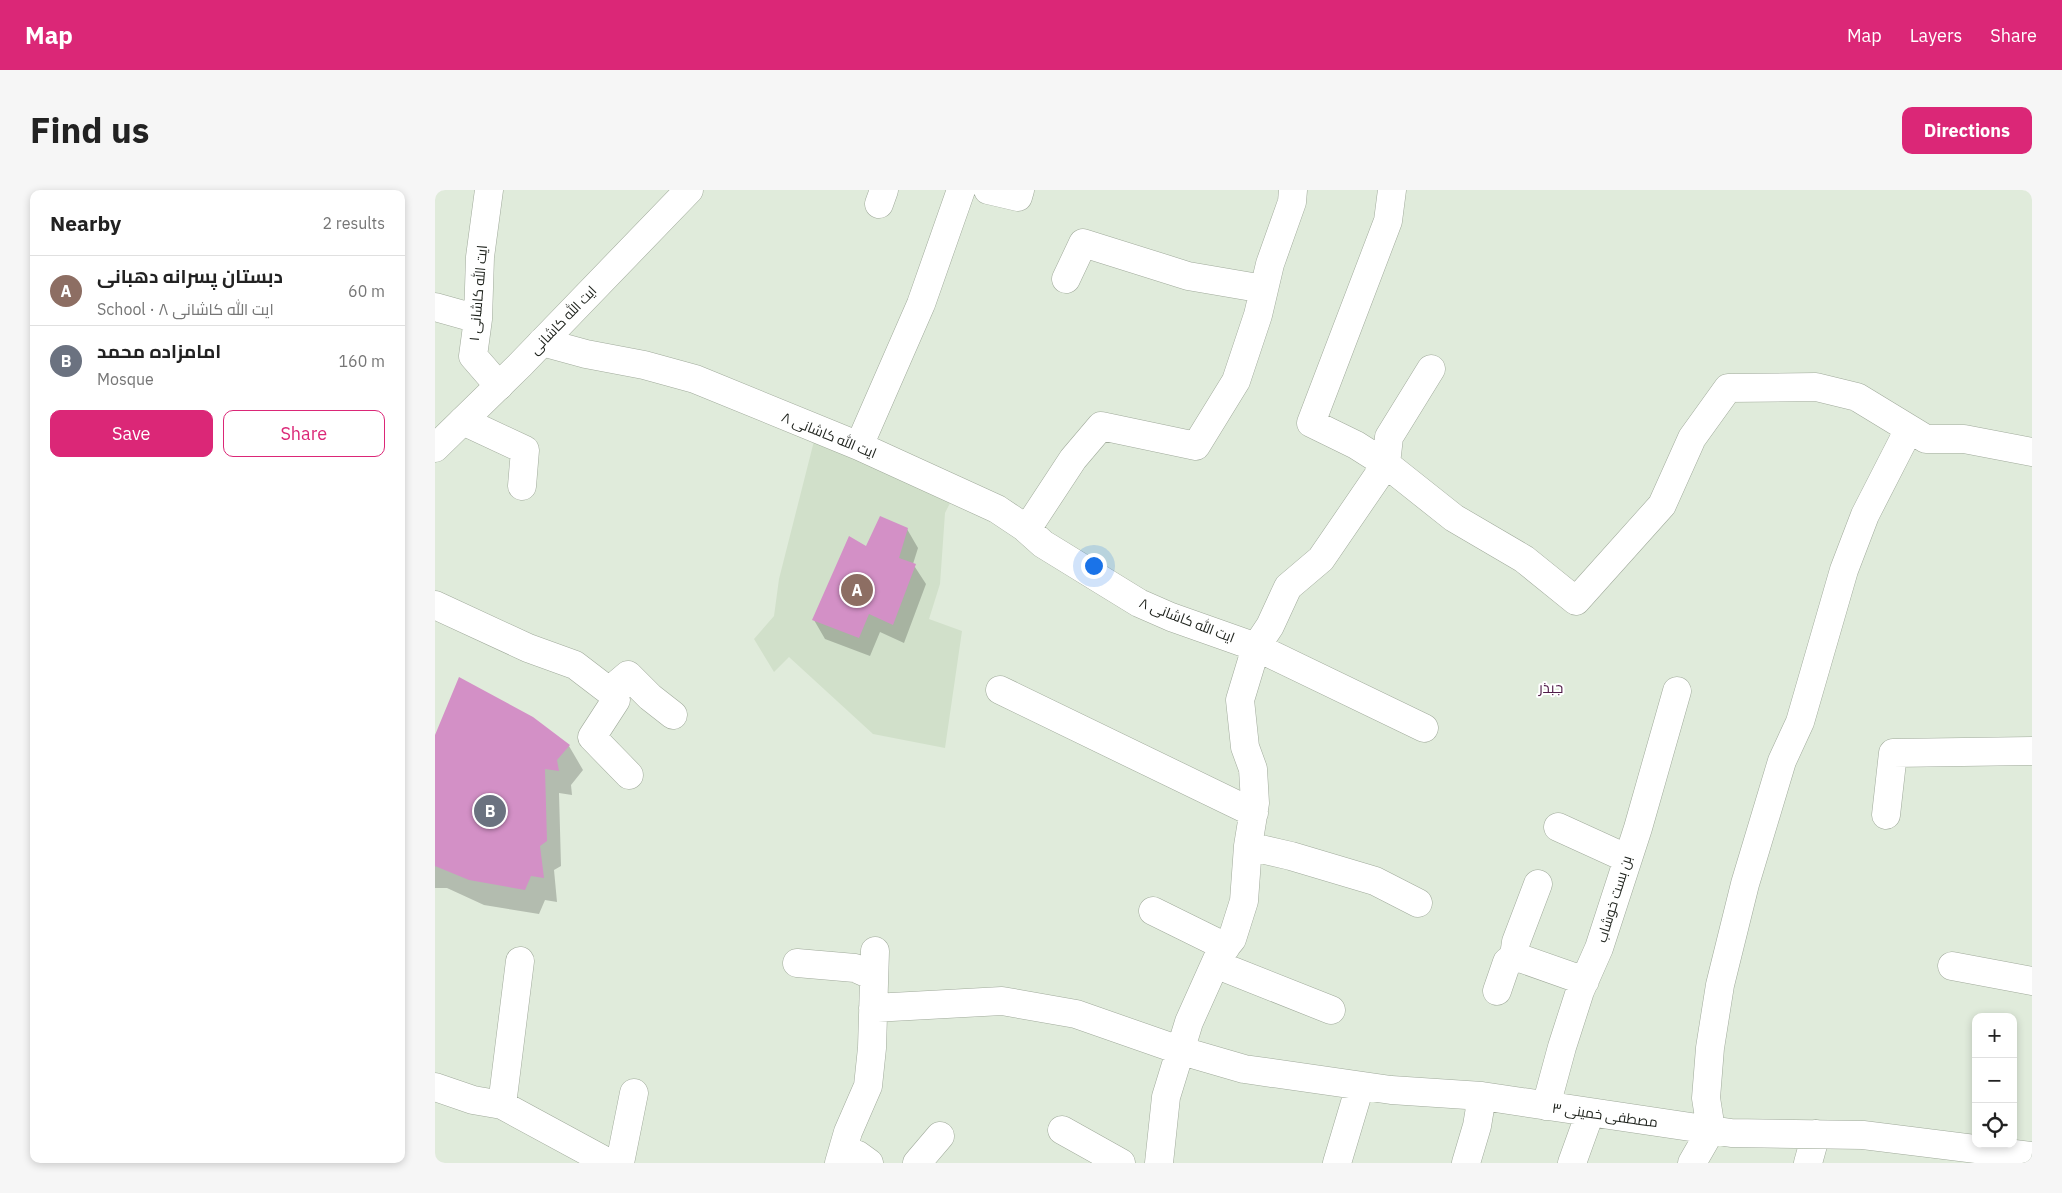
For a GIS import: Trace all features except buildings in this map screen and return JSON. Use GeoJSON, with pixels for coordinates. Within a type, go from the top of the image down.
{"type":"FeatureCollection","features":[{"type":"Feature","properties":{"kind":"street","name":"ایت الله کاشانی ۱"},"geometry":{"type":"LineString","coordinates":[[489,190],[480,257],[478,319],[473,356],[499,386]]}},
{"type":"Feature","properties":{"kind":"street","name":"ایت الله کاشانی"},"geometry":{"type":"LineString","coordinates":[[436,444],[499,386],[689,190]]}},
{"type":"Feature","properties":{"kind":"street"},"geometry":{"type":"LineString","coordinates":[[859,446],[921,304],[961,190]]}},
{"type":"Feature","properties":{"kind":"street"},"geometry":{"type":"LineString","coordinates":[[988,190],[1017,197],[1020,190]]}},
{"type":"Feature","properties":{"kind":"street"},"geometry":{"type":"LineString","coordinates":[[1027,529],[1073,459],[1101,426],[1196,446],[1236,381],[1258,315],[1270,264],[1292,202],[1293,190]]}},
{"type":"Feature","properties":{"kind":"street"},"geometry":{"type":"LineString","coordinates":[[1392,190],[1388,221],[1311,424],[1356,445],[1386,464],[1454,518],[1524,559],[1576,601],[1662,505],[1692,438],[1728,388],[1816,387],[1857,397],[1926,439],[1964,439],[2032,452]]}},
{"type":"Feature","properties":{"kind":"street"},"geometry":{"type":"LineString","coordinates":[[1066,279],[1083,243],[1188,276],[1264,289]]}},
{"type":"Feature","properties":{"kind":"street"},"geometry":{"type":"LineString","coordinates":[[435,307],[478,319]]}},
{"type":"Feature","properties":{"kind":"street","name":"ایت الله کاشانی ۸"},"geometry":{"type":"LineString","coordinates":[[542,342],[586,354],[644,365],[695,379],[859,446],[997,510],[1027,529],[1043,544],[1139,603],[1171,617],[1256,646],[1424,728]]}},
{"type":"Feature","properties":{"kind":"street"},"geometry":{"type":"LineString","coordinates":[[1159,1163],[1166,1097],[1182,1051],[1189,1022],[1221,956],[1232,939],[1244,901],[1248,846],[1255,803],[1253,769],[1245,747],[1241,700],[1256,646],[1269,626],[1288,587],[1321,559],[1386,464],[1389,437],[1431,369]]}},
{"type":"Feature","properties":{"kind":"street"},"geometry":{"type":"LineString","coordinates":[[463,421],[525,450],[522,486]]}},
{"type":"Feature","properties":{"kind":"street"},"geometry":{"type":"LineString","coordinates":[[1692,1163],[1711,1130],[1706,1098],[1710,1048],[1720,986],[1745,884],[1782,761],[1800,722],[1844,570],[1865,514],[1909,429]]}},
{"type":"Feature","properties":{"kind":"street"},"geometry":{"type":"LineString","coordinates":[[435,605],[528,648],[575,665],[609,691],[615,700],[592,736],[629,774]]}},
{"type":"Feature","properties":{"kind":"street"},"geometry":{"type":"LineString","coordinates":[[609,691],[627,675],[673,716]]}},
{"type":"Feature","properties":{"kind":"street"},"geometry":{"type":"LineString","coordinates":[[1000,690],[1253,813]]}},
{"type":"Feature","properties":{"kind":"street","name":"بن بست خوشاب"},"geometry":{"type":"LineString","coordinates":[[1546,1106],[1562,1047],[1585,981],[1599,948],[1653,777],[1677,691]]}},
{"type":"Feature","properties":{"kind":"street"},"geometry":{"type":"LineString","coordinates":[[1886,815],[1893,753],[2032,751]]}},
{"type":"Feature","properties":{"kind":"street"},"geometry":{"type":"LineString","coordinates":[[1558,827],[1626,858]]}},
{"type":"Feature","properties":{"kind":"street"},"geometry":{"type":"LineString","coordinates":[[1248,846],[1291,856],[1375,881],[1418,903]]}},
{"type":"Feature","properties":{"kind":"street"},"geometry":{"type":"LineString","coordinates":[[1497,991],[1507,962],[1514,956],[1516,942],[1538,884]]}},
{"type":"Feature","properties":{"kind":"street"},"geometry":{"type":"LineString","coordinates":[[1153,911],[1221,956],[1331,1010]]}},
{"type":"Feature","properties":{"kind":"street"},"geometry":{"type":"LineString","coordinates":[[1514,956],[1585,981]]}},
{"type":"Feature","properties":{"kind":"street"},"geometry":{"type":"LineString","coordinates":[[502,1104],[520,961]]}},
{"type":"Feature","properties":{"kind":"street"},"geometry":{"type":"LineString","coordinates":[[797,963],[855,968],[874,964],[872,1048],[867,1086],[841,1156],[858,1155],[869,1163]]}},
{"type":"Feature","properties":{"kind":"street"},"geometry":{"type":"LineString","coordinates":[[1952,966],[2032,981]]}},
{"type":"Feature","properties":{"kind":"street","name":"مصطفی خمینی ۳"},"geometry":{"type":"LineString","coordinates":[[873,1008],[1003,1001],[1076,1014],[1182,1051],[1244,1069],[1361,1086],[1482,1096],[1731,1133],[1863,1135],[1933,1142],[2032,1156]]}},
{"type":"Feature","properties":{"kind":"street"},"geometry":{"type":"LineString","coordinates":[[1337,1163],[1361,1086]]}},
{"type":"Feature","properties":{"kind":"street"},"geometry":{"type":"LineString","coordinates":[[435,1087],[473,1100],[502,1104],[609,1163]]}},
{"type":"Feature","properties":{"kind":"street"},"geometry":{"type":"LineString","coordinates":[[621,1163],[634,1093]]}},
{"type":"Feature","properties":{"kind":"street"},"geometry":{"type":"LineString","coordinates":[[1466,1163],[1477,1126],[1482,1096]]}},
{"type":"Feature","properties":{"kind":"street"},"geometry":{"type":"LineString","coordinates":[[1572,1163],[1590,1113]]}},
{"type":"Feature","properties":{"kind":"street"},"geometry":{"type":"LineString","coordinates":[[1062,1130],[1111,1160]]}},
{"type":"Feature","properties":{"kind":"street"},"geometry":{"type":"LineString","coordinates":[[1807,1163],[1816,1134]]}},
{"type":"Feature","properties":{"kind":"street"},"geometry":{"type":"LineString","coordinates":[[917,1163],[940,1136]]}},
{"type":"Feature","properties":{"kind":"shaded area"},"geometry":{"type":"Polygon","coordinates":[[[814,441],[951,501],[945,513],[940,584],[929,619],[962,631],[945,748],[873,734],[789,657],[774,672],[754,639],[774,616],[779,579],[814,441]]]}},
{"type":"Feature","properties":{"kind":"place","name":"دبستان پسرانه دهبانی"},"geometry":{"type":"Point","coordinates":[857,590]}},
{"type":"Feature","properties":{"kind":"place","name":"امامزاده محمد"},"geometry":{"type":"Point","coordinates":[490,811]}},
{"type":"Feature","properties":{"kind":"district","name":"جبذر"},"geometry":{"type":"Point","coordinates":[1551,688]}}]}
